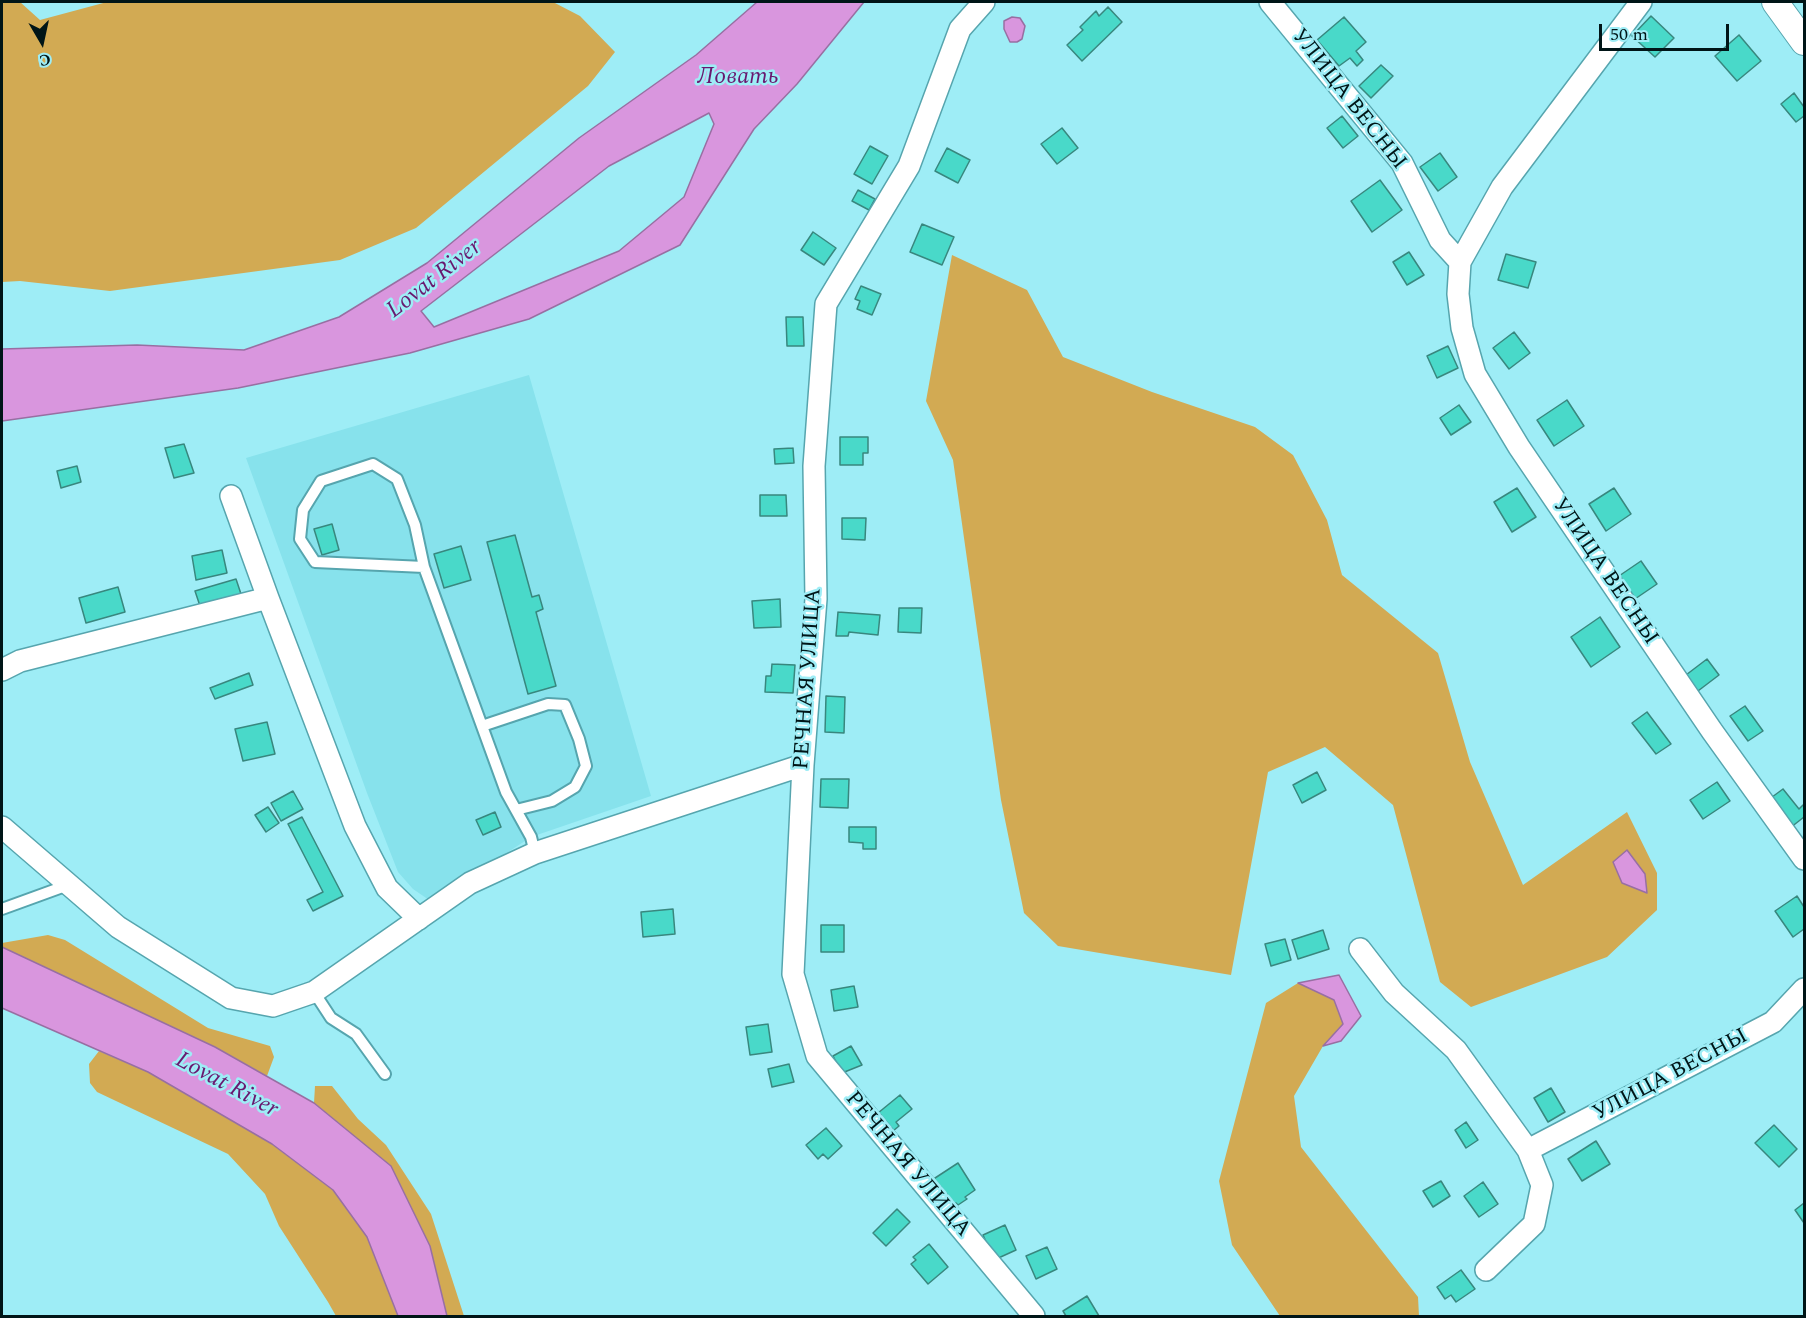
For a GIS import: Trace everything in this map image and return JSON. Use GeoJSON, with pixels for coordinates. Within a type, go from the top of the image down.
{"type":"FeatureCollection","features":[{"type":"Feature","properties":{"kind":"street","name":"РЕЧНАЯ УЛИЦА"},"geometry":{"type":"LineString","coordinates":[[984,2],[960,29],[909,166],[826,304],[814,466],[816,599],[803,765],[793,974],[817,1056],[1034,1317]]}},
{"type":"Feature","properties":{"kind":"street","name":"УЛИЦА ВЕСНЫ"},"geometry":{"type":"LineString","coordinates":[[1270,2],[1402,163],[1440,240],[1460,262]]}},
{"type":"Feature","properties":{"kind":"street","name":"УЛИЦА ВЕСНЫ"},"geometry":{"type":"LineString","coordinates":[[1641,2],[1502,187],[1460,262],[1458,294],[1462,328],[1475,374],[1520,447],[1712,731],[1804,859]]}},
{"type":"Feature","properties":{"kind":"street"},"geometry":{"type":"LineString","coordinates":[[1775,2],[1804,42]]}},
{"type":"Feature","properties":{"kind":"street"},"geometry":{"type":"LineString","coordinates":[[231,496],[355,826],[387,888],[419,919]]}},
{"type":"Feature","properties":{"kind":"street"},"geometry":{"type":"LineString","coordinates":[[2,670],[20,661],[268,598]]}},
{"type":"Feature","properties":{"kind":"street"},"geometry":{"type":"LineString","coordinates":[[2,827],[118,927],[231,998],[273,1006],[314,992],[470,883],[535,853],[803,765]]}},
{"type":"Feature","properties":{"kind":"street"},"geometry":{"type":"LineString","coordinates":[[1360,949],[1394,993],[1456,1050],[1528,1150],[1542,1185],[1534,1224],[1486,1270]]}},
{"type":"Feature","properties":{"kind":"street","name":"УЛИЦА ВЕСНЫ"},"geometry":{"type":"LineString","coordinates":[[1528,1150],[1773,1022],[1804,989]]}},
{"type":"Feature","properties":{"kind":"lane"},"geometry":{"type":"LineString","coordinates":[[424,567],[315,562],[300,539],[303,510],[321,481],[374,464],[397,479],[415,525],[424,567],[506,792],[531,837],[535,853]]}},
{"type":"Feature","properties":{"kind":"lane"},"geometry":{"type":"LineString","coordinates":[[482,726],[548,704],[565,705],[579,739],[586,766],[575,787],[552,801],[516,810]]}},
{"type":"Feature","properties":{"kind":"lane"},"geometry":{"type":"LineString","coordinates":[[2,909],[68,885]]}},
{"type":"Feature","properties":{"kind":"lane"},"geometry":{"type":"LineString","coordinates":[[314,992],[331,1018],[356,1034],[385,1074]]}},
{"type":"Feature","properties":{"kind":"shaded area"},"geometry":{"type":"Polygon","coordinates":[[[2,2],[20,2],[40,20],[107,2],[553,2],[580,16],[615,52],[588,86],[416,228],[340,260],[110,291],[20,281],[2,282],[2,2]]]}},
{"type":"Feature","properties":{"kind":"shaded area"},"geometry":{"type":"Polygon","coordinates":[[[952,255],[1027,290],[1063,357],[1152,392],[1255,427],[1293,455],[1327,520],[1342,575],[1438,653],[1470,762],[1523,885],[1627,812],[1657,873],[1657,910],[1607,957],[1471,1007],[1440,982],[1393,805],[1325,747],[1268,772],[1231,975],[1058,946],[1024,913],[1001,800],[953,460],[926,401],[952,255]]]}},
{"type":"Feature","properties":{"kind":"shaded area"},"geometry":{"type":"Polygon","coordinates":[[[529,375],[651,796],[531,837],[432,902],[413,889],[398,872],[367,793],[246,458],[529,375]]]}},
{"type":"Feature","properties":{"kind":"shaded area"},"geometry":{"type":"Polygon","coordinates":[[[48,935],[65,940],[208,1028],[270,1046],[274,1057],[267,1076],[215,1047],[2,947],[2,943],[48,935]]]}},
{"type":"Feature","properties":{"kind":"shaded area"},"geometry":{"type":"Polygon","coordinates":[[[1298,983],[1334,1000],[1343,1024],[1323,1046],[1294,1096],[1301,1147],[1418,1297],[1419,1316],[1280,1316],[1232,1245],[1219,1181],[1266,1003],[1298,983]]]}},
{"type":"Feature","properties":{"kind":"shaded area"},"geometry":{"type":"Polygon","coordinates":[[[99,1051],[148,1072],[272,1144],[333,1190],[367,1237],[398,1316],[336,1316],[279,1226],[265,1194],[228,1154],[97,1092],[90,1083],[89,1064],[99,1051]]]}},
{"type":"Feature","properties":{"kind":"shaded area"},"geometry":{"type":"Polygon","coordinates":[[[315,1086],[332,1086],[358,1119],[386,1145],[431,1214],[464,1316],[447,1316],[430,1246],[391,1166],[314,1103],[315,1086]]]}},
{"type":"Feature","properties":{"kind":"water","name":"Ловать"},"geometry":{"type":"Polygon","coordinates":[[[757,2],[864,2],[797,84],[754,129],[680,245],[529,319],[410,353],[238,388],[2,421],[2,349],[137,345],[244,350],[339,317],[427,263],[579,138],[696,55],[757,2]],[[709,113],[609,166],[421,311],[434,327],[619,251],[684,197],[714,124],[709,113]]]}},
{"type":"Feature","properties":{"kind":"water"},"geometry":{"type":"Polygon","coordinates":[[[1012,17],[1020,18],[1025,26],[1022,39],[1017,42],[1010,42],[1004,29],[1004,21],[1012,17]]]}},
{"type":"Feature","properties":{"kind":"water"},"geometry":{"type":"Polygon","coordinates":[[[1627,850],[1645,874],[1647,893],[1622,883],[1613,862],[1627,850]]]}},
{"type":"Feature","properties":{"kind":"water","name":"Lovat River"},"geometry":{"type":"Polygon","coordinates":[[[2,947],[215,1047],[314,1103],[391,1166],[430,1246],[447,1316],[398,1316],[367,1237],[333,1190],[272,1144],[148,1072],[2,1008],[2,947]]]}},
{"type":"Feature","properties":{"kind":"water"},"geometry":{"type":"Polygon","coordinates":[[[1339,975],[1361,1016],[1341,1041],[1323,1046],[1343,1024],[1334,1000],[1298,983],[1339,975]]]}},
{"type":"Feature","properties":{"kind":"building"},"geometry":{"type":"Polygon","coordinates":[[[1108,7],[1122,22],[1082,61],[1067,45],[1083,30],[1080,27],[1096,11],[1099,16],[1108,7]]]}},
{"type":"Feature","properties":{"kind":"building"},"geometry":{"type":"Polygon","coordinates":[[[1651,16],[1674,38],[1655,57],[1632,36],[1651,16]]]}},
{"type":"Feature","properties":{"kind":"building"},"geometry":{"type":"Polygon","coordinates":[[[1344,17],[1366,42],[1356,51],[1363,60],[1357,66],[1350,58],[1339,66],[1317,40],[1344,17]]]}},
{"type":"Feature","properties":{"kind":"building"},"geometry":{"type":"Polygon","coordinates":[[[1739,35],[1761,61],[1737,81],[1715,56],[1739,35]]]}},
{"type":"Feature","properties":{"kind":"building"},"geometry":{"type":"Polygon","coordinates":[[[1381,65],[1393,76],[1371,98],[1359,86],[1381,65]]]}},
{"type":"Feature","properties":{"kind":"building"},"geometry":{"type":"Polygon","coordinates":[[[1794,93],[1804,107],[1804,116],[1796,122],[1781,104],[1794,93]]]}},
{"type":"Feature","properties":{"kind":"building"},"geometry":{"type":"Polygon","coordinates":[[[1342,116],[1358,136],[1343,148],[1327,128],[1342,116]]]}},
{"type":"Feature","properties":{"kind":"building"},"geometry":{"type":"Polygon","coordinates":[[[1062,128],[1078,148],[1057,164],[1041,144],[1062,128]]]}},
{"type":"Feature","properties":{"kind":"building"},"geometry":{"type":"Polygon","coordinates":[[[870,146],[888,156],[872,184],[854,174],[870,146]]]}},
{"type":"Feature","properties":{"kind":"building"},"geometry":{"type":"Polygon","coordinates":[[[947,148],[970,160],[958,183],[935,171],[947,148]]]}},
{"type":"Feature","properties":{"kind":"building"},"geometry":{"type":"Polygon","coordinates":[[[1440,153],[1457,177],[1438,191],[1420,167],[1440,153]]]}},
{"type":"Feature","properties":{"kind":"building"},"geometry":{"type":"Polygon","coordinates":[[[1380,180],[1402,210],[1372,232],[1351,201],[1380,180]]]}},
{"type":"Feature","properties":{"kind":"building"},"geometry":{"type":"Polygon","coordinates":[[[858,190],[875,199],[869,210],[852,201],[858,190]]]}},
{"type":"Feature","properties":{"kind":"building"},"geometry":{"type":"Polygon","coordinates":[[[922,224],[954,237],[942,265],[910,252],[922,224]]]}},
{"type":"Feature","properties":{"kind":"building"},"geometry":{"type":"Polygon","coordinates":[[[813,232],[836,248],[824,265],[801,250],[813,232]]]}},
{"type":"Feature","properties":{"kind":"building"},"geometry":{"type":"Polygon","coordinates":[[[1409,252],[1424,275],[1407,285],[1393,262],[1409,252]]]}},
{"type":"Feature","properties":{"kind":"building"},"geometry":{"type":"Polygon","coordinates":[[[1506,254],[1536,262],[1528,288],[1498,280],[1506,254]]]}},
{"type":"Feature","properties":{"kind":"building"},"geometry":{"type":"Polygon","coordinates":[[[861,286],[881,294],[872,315],[857,309],[860,301],[855,299],[861,286]]]}},
{"type":"Feature","properties":{"kind":"building"},"geometry":{"type":"Polygon","coordinates":[[[786,317],[803,317],[804,346],[787,346],[786,317]]]}},
{"type":"Feature","properties":{"kind":"building"},"geometry":{"type":"Polygon","coordinates":[[[1514,332],[1530,353],[1509,369],[1493,348],[1514,332]]]}},
{"type":"Feature","properties":{"kind":"building"},"geometry":{"type":"Polygon","coordinates":[[[1448,346],[1458,368],[1437,378],[1427,356],[1448,346]]]}},
{"type":"Feature","properties":{"kind":"building"},"geometry":{"type":"Polygon","coordinates":[[[1567,400],[1584,426],[1554,446],[1537,420],[1567,400]]]}},
{"type":"Feature","properties":{"kind":"building"},"geometry":{"type":"Polygon","coordinates":[[[1459,405],[1471,422],[1451,435],[1440,418],[1459,405]]]}},
{"type":"Feature","properties":{"kind":"building"},"geometry":{"type":"Polygon","coordinates":[[[840,437],[868,437],[868,453],[863,453],[863,465],[840,465],[840,437]]]}},
{"type":"Feature","properties":{"kind":"building"},"geometry":{"type":"Polygon","coordinates":[[[184,444],[194,473],[174,478],[165,448],[184,444]]]}},
{"type":"Feature","properties":{"kind":"building"},"geometry":{"type":"Polygon","coordinates":[[[793,448],[794,463],[775,464],[774,449],[793,448]]]}},
{"type":"Feature","properties":{"kind":"building"},"geometry":{"type":"Polygon","coordinates":[[[77,466],[81,482],[61,488],[57,471],[77,466]]]}},
{"type":"Feature","properties":{"kind":"building"},"geometry":{"type":"Polygon","coordinates":[[[1517,488],[1536,517],[1512,532],[1494,502],[1517,488]]]}},
{"type":"Feature","properties":{"kind":"building"},"geometry":{"type":"Polygon","coordinates":[[[1614,488],[1631,514],[1606,531],[1589,504],[1614,488]]]}},
{"type":"Feature","properties":{"kind":"building"},"geometry":{"type":"Polygon","coordinates":[[[760,495],[786,495],[787,516],[760,516],[760,495]]]}},
{"type":"Feature","properties":{"kind":"building"},"geometry":{"type":"Polygon","coordinates":[[[842,518],[866,518],[865,540],[842,539],[842,518]]]}},
{"type":"Feature","properties":{"kind":"building"},"geometry":{"type":"Polygon","coordinates":[[[332,524],[339,550],[322,555],[314,529],[332,524]]]}},
{"type":"Feature","properties":{"kind":"building"},"geometry":{"type":"Polygon","coordinates":[[[515,535],[532,597],[539,595],[543,609],[536,612],[556,686],[528,694],[487,542],[515,535]]]}},
{"type":"Feature","properties":{"kind":"building"},"geometry":{"type":"Polygon","coordinates":[[[461,546],[471,580],[444,588],[434,554],[461,546]]]}},
{"type":"Feature","properties":{"kind":"building"},"geometry":{"type":"Polygon","coordinates":[[[222,550],[227,573],[196,580],[192,556],[222,550]]]}},
{"type":"Feature","properties":{"kind":"building"},"geometry":{"type":"Polygon","coordinates":[[[1641,561],[1657,584],[1632,601],[1616,578],[1641,561]]]}},
{"type":"Feature","properties":{"kind":"building"},"geometry":{"type":"Polygon","coordinates":[[[236,579],[241,594],[200,606],[195,591],[236,579]]]}},
{"type":"Feature","properties":{"kind":"building"},"geometry":{"type":"Polygon","coordinates":[[[118,587],[125,612],[86,623],[79,598],[118,587]]]}},
{"type":"Feature","properties":{"kind":"building"},"geometry":{"type":"Polygon","coordinates":[[[780,599],[781,627],[754,628],[752,601],[780,599]]]}},
{"type":"Feature","properties":{"kind":"building"},"geometry":{"type":"Polygon","coordinates":[[[899,608],[922,608],[921,633],[898,632],[899,608]]]}},
{"type":"Feature","properties":{"kind":"building"},"geometry":{"type":"Polygon","coordinates":[[[838,612],[880,615],[878,635],[849,632],[848,636],[836,636],[838,612]]]}},
{"type":"Feature","properties":{"kind":"building"},"geometry":{"type":"Polygon","coordinates":[[[1600,617],[1620,647],[1591,667],[1571,637],[1600,617]]]}},
{"type":"Feature","properties":{"kind":"building"},"geometry":{"type":"Polygon","coordinates":[[[1707,659],[1719,675],[1694,694],[1682,678],[1707,659]]]}},
{"type":"Feature","properties":{"kind":"building"},"geometry":{"type":"Polygon","coordinates":[[[772,664],[795,665],[793,693],[765,692],[766,676],[771,676],[772,664]]]}},
{"type":"Feature","properties":{"kind":"building"},"geometry":{"type":"Polygon","coordinates":[[[249,673],[253,685],[215,699],[210,688],[249,673]]]}},
{"type":"Feature","properties":{"kind":"building"},"geometry":{"type":"Polygon","coordinates":[[[826,696],[845,697],[844,733],[825,732],[826,696]]]}},
{"type":"Feature","properties":{"kind":"building"},"geometry":{"type":"Polygon","coordinates":[[[1745,706],[1763,731],[1748,741],[1730,716],[1745,706]]]}},
{"type":"Feature","properties":{"kind":"building"},"geometry":{"type":"Polygon","coordinates":[[[1647,712],[1671,744],[1656,754],[1632,723],[1647,712]]]}},
{"type":"Feature","properties":{"kind":"building"},"geometry":{"type":"Polygon","coordinates":[[[267,722],[275,754],[243,761],[235,729],[267,722]]]}},
{"type":"Feature","properties":{"kind":"building"},"geometry":{"type":"Polygon","coordinates":[[[1317,772],[1326,790],[1302,803],[1293,785],[1317,772]]]}},
{"type":"Feature","properties":{"kind":"building"},"geometry":{"type":"Polygon","coordinates":[[[821,779],[849,779],[848,808],[820,807],[821,779]]]}},
{"type":"Feature","properties":{"kind":"building"},"geometry":{"type":"Polygon","coordinates":[[[1717,782],[1730,801],[1703,819],[1690,800],[1717,782]]]}},
{"type":"Feature","properties":{"kind":"building"},"geometry":{"type":"Polygon","coordinates":[[[1783,789],[1799,809],[1803,805],[1804,807],[1804,817],[1790,828],[1768,800],[1783,789]]]}},
{"type":"Feature","properties":{"kind":"building"},"geometry":{"type":"Polygon","coordinates":[[[293,791],[303,809],[281,821],[271,803],[293,791]]]}},
{"type":"Feature","properties":{"kind":"building"},"geometry":{"type":"Polygon","coordinates":[[[268,807],[279,823],[266,832],[255,815],[268,807]]]}},
{"type":"Feature","properties":{"kind":"building"},"geometry":{"type":"Polygon","coordinates":[[[495,812],[501,827],[483,835],[476,820],[495,812]]]}},
{"type":"Feature","properties":{"kind":"building"},"geometry":{"type":"Polygon","coordinates":[[[302,817],[343,896],[313,911],[307,900],[323,892],[288,824],[302,817]]]}},
{"type":"Feature","properties":{"kind":"building"},"geometry":{"type":"Polygon","coordinates":[[[849,827],[876,827],[876,849],[863,849],[863,843],[849,842],[849,827]]]}},
{"type":"Feature","properties":{"kind":"building"},"geometry":{"type":"Polygon","coordinates":[[[1797,896],[1804,907],[1804,929],[1793,937],[1775,911],[1797,896]]]}},
{"type":"Feature","properties":{"kind":"building"},"geometry":{"type":"Polygon","coordinates":[[[673,909],[675,934],[643,937],[641,912],[673,909]]]}},
{"type":"Feature","properties":{"kind":"building"},"geometry":{"type":"Polygon","coordinates":[[[821,925],[844,925],[844,952],[821,952],[821,925]]]}},
{"type":"Feature","properties":{"kind":"building"},"geometry":{"type":"Polygon","coordinates":[[[1323,930],[1329,949],[1298,959],[1292,940],[1323,930]]]}},
{"type":"Feature","properties":{"kind":"building"},"geometry":{"type":"Polygon","coordinates":[[[1285,939],[1291,960],[1271,966],[1265,944],[1285,939]]]}},
{"type":"Feature","properties":{"kind":"building"},"geometry":{"type":"Polygon","coordinates":[[[854,986],[858,1007],[834,1011],[831,990],[854,986]]]}},
{"type":"Feature","properties":{"kind":"building"},"geometry":{"type":"Polygon","coordinates":[[[768,1024],[772,1052],[750,1055],[746,1027],[768,1024]]]}},
{"type":"Feature","properties":{"kind":"building"},"geometry":{"type":"Polygon","coordinates":[[[851,1046],[862,1065],[842,1073],[833,1056],[851,1046]]]}},
{"type":"Feature","properties":{"kind":"building"},"geometry":{"type":"Polygon","coordinates":[[[789,1064],[794,1082],[772,1087],[768,1069],[789,1064]]]}},
{"type":"Feature","properties":{"kind":"building"},"geometry":{"type":"Polygon","coordinates":[[[1551,1088],[1565,1112],[1548,1122],[1534,1098],[1551,1088]]]}},
{"type":"Feature","properties":{"kind":"building"},"geometry":{"type":"Polygon","coordinates":[[[900,1095],[912,1109],[896,1122],[899,1126],[893,1131],[878,1113],[900,1095]]]}},
{"type":"Feature","properties":{"kind":"building"},"geometry":{"type":"Polygon","coordinates":[[[1466,1122],[1478,1140],[1466,1148],[1455,1130],[1466,1122]]]}},
{"type":"Feature","properties":{"kind":"building"},"geometry":{"type":"Polygon","coordinates":[[[1774,1125],[1797,1149],[1779,1167],[1755,1143],[1774,1125]]]}},
{"type":"Feature","properties":{"kind":"building"},"geometry":{"type":"Polygon","coordinates":[[[826,1128],[842,1146],[828,1159],[823,1154],[818,1159],[806,1145],[826,1128]]]}},
{"type":"Feature","properties":{"kind":"building"},"geometry":{"type":"Polygon","coordinates":[[[1596,1141],[1610,1164],[1582,1181],[1568,1159],[1596,1141]]]}},
{"type":"Feature","properties":{"kind":"building"},"geometry":{"type":"Polygon","coordinates":[[[958,1163],[975,1190],[958,1205],[956,1203],[949,1207],[932,1180],[958,1163]]]}},
{"type":"Feature","properties":{"kind":"building"},"geometry":{"type":"Polygon","coordinates":[[[1441,1181],[1450,1196],[1433,1207],[1423,1191],[1441,1181]]]}},
{"type":"Feature","properties":{"kind":"building"},"geometry":{"type":"Polygon","coordinates":[[[1483,1182],[1498,1204],[1479,1217],[1464,1196],[1483,1182]]]}},
{"type":"Feature","properties":{"kind":"building"},"geometry":{"type":"Polygon","coordinates":[[[1804,1203],[1804,1223],[1795,1210],[1804,1203]]]}},
{"type":"Feature","properties":{"kind":"building"},"geometry":{"type":"Polygon","coordinates":[[[897,1209],[910,1222],[886,1246],[873,1233],[897,1209]]]}},
{"type":"Feature","properties":{"kind":"building"},"geometry":{"type":"Polygon","coordinates":[[[1005,1225],[1016,1250],[994,1260],[983,1235],[1005,1225]]]}},
{"type":"Feature","properties":{"kind":"building"},"geometry":{"type":"Polygon","coordinates":[[[929,1244],[948,1267],[928,1284],[911,1264],[916,1260],[913,1257],[929,1244]]]}},
{"type":"Feature","properties":{"kind":"building"},"geometry":{"type":"Polygon","coordinates":[[[1047,1247],[1057,1269],[1036,1279],[1026,1256],[1047,1247]]]}},
{"type":"Feature","properties":{"kind":"building"},"geometry":{"type":"Polygon","coordinates":[[[1461,1270],[1475,1289],[1456,1302],[1451,1295],[1445,1299],[1437,1287],[1461,1270]]]}},
{"type":"Feature","properties":{"kind":"building"},"geometry":{"type":"Polygon","coordinates":[[[1087,1296],[1099,1316],[1066,1316],[1063,1311],[1087,1296]]]}}]}
